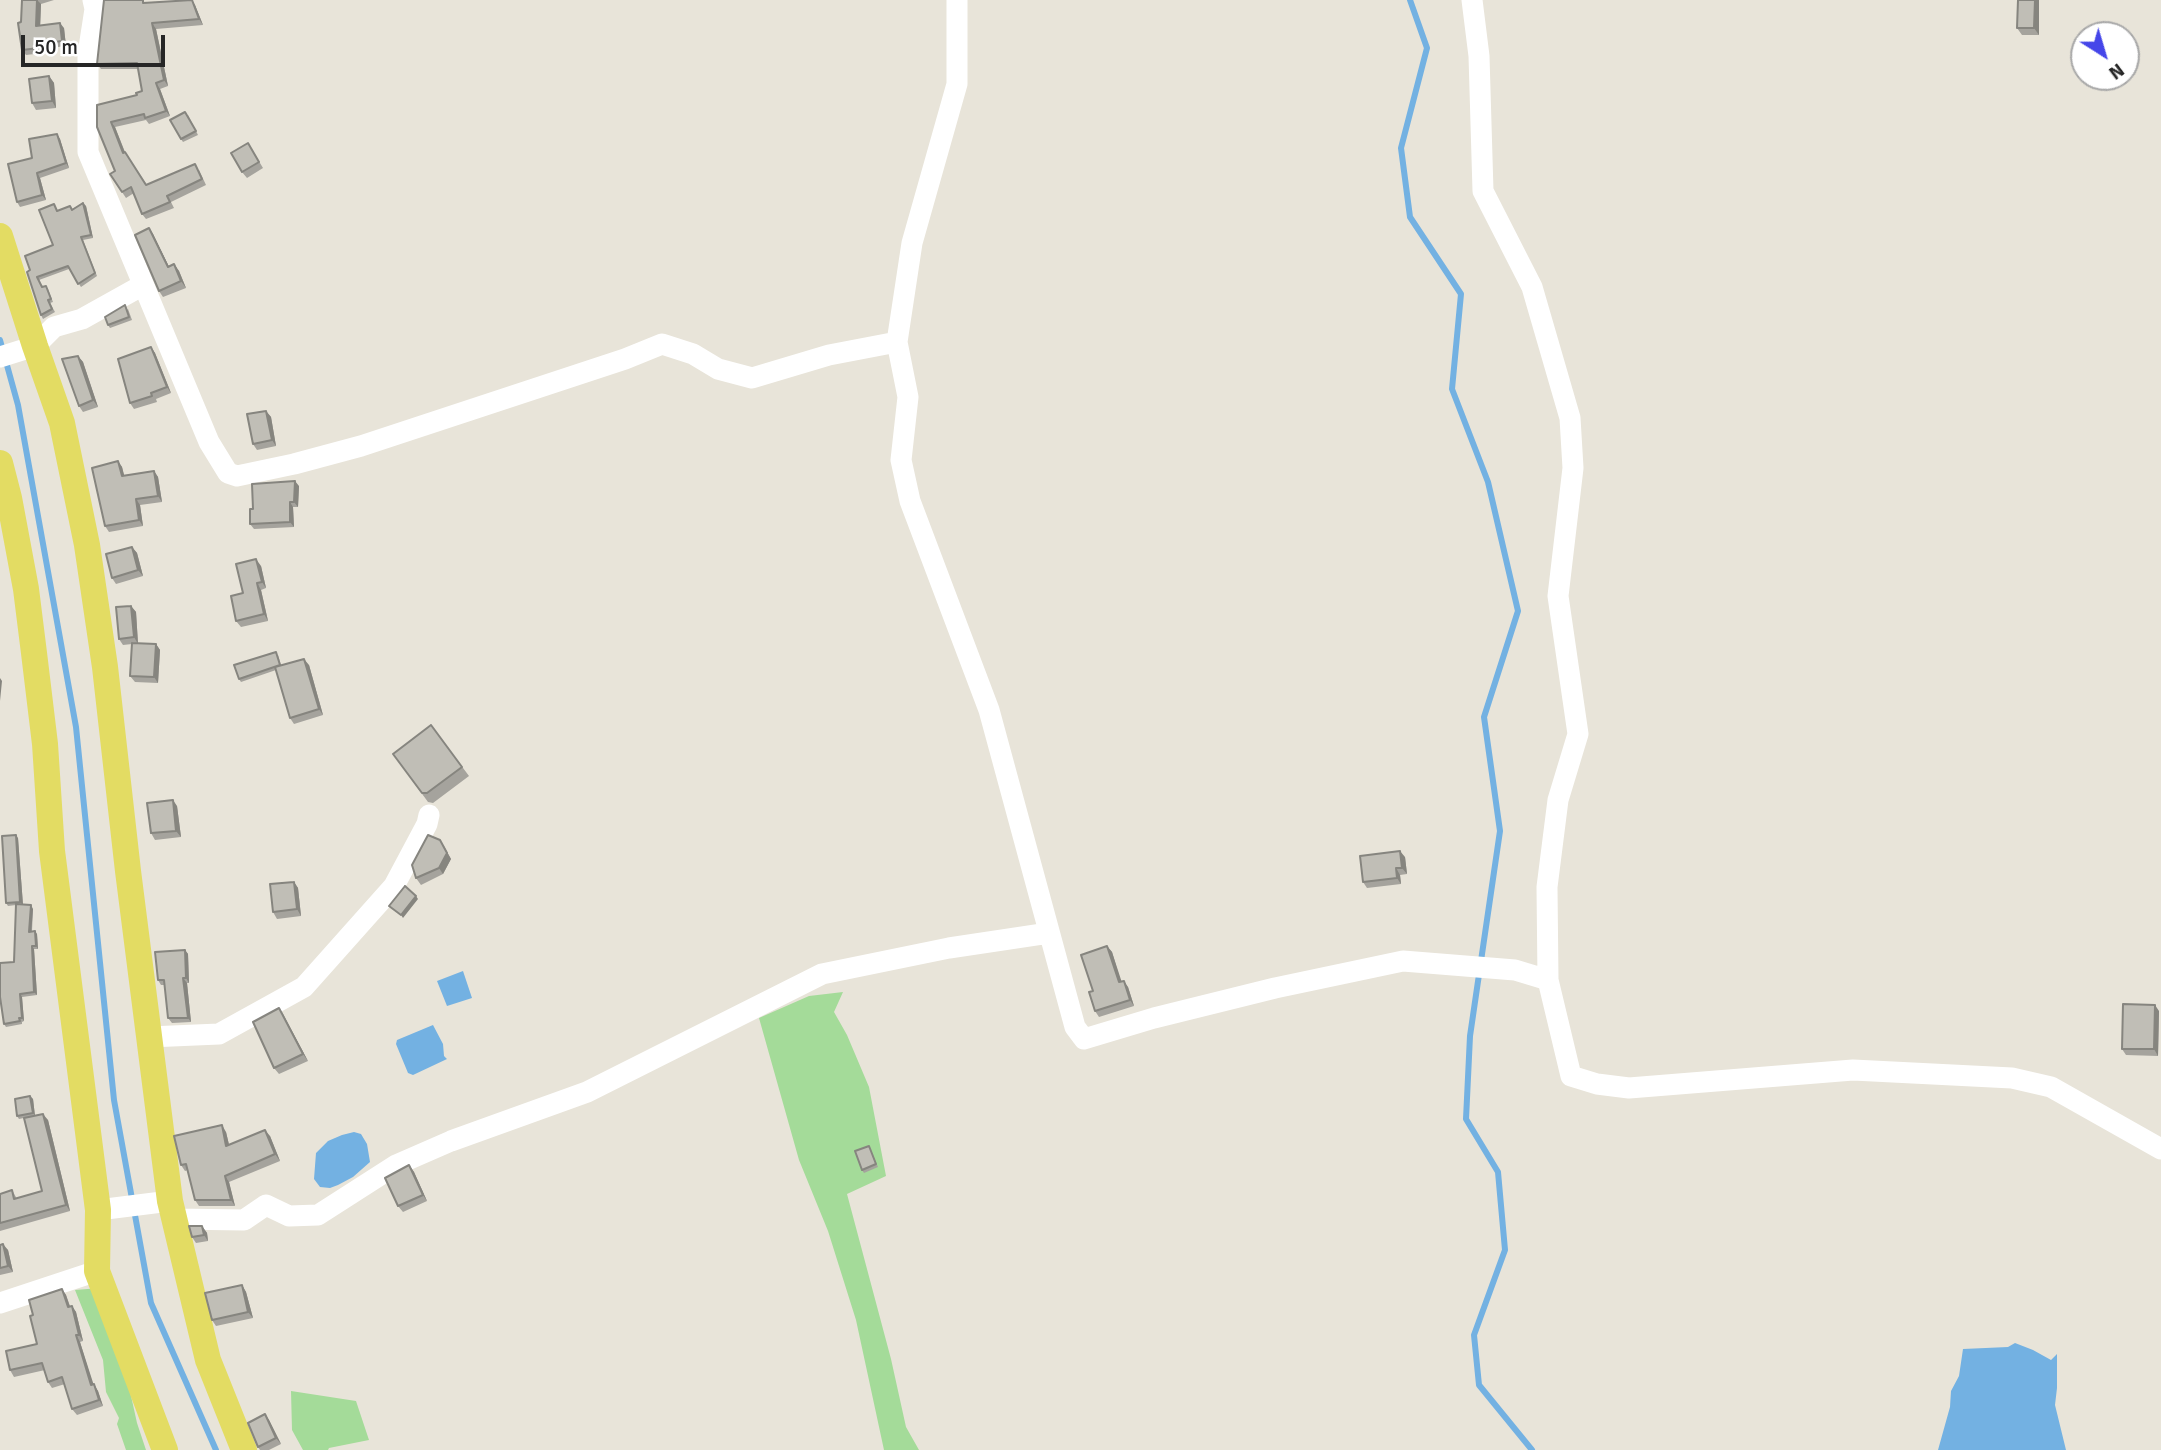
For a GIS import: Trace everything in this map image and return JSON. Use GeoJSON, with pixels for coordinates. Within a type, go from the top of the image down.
{"type":"FeatureCollection","features":[{"type":"Feature","properties":{"kind":"main road"},"geometry":{"type":"LineString","coordinates":[[0,236],[62,423],[87,545],[106,667],[172,1210],[208,1360],[244,1450]]}},
{"type":"Feature","properties":{"kind":"main road"},"geometry":{"type":"LineString","coordinates":[[0,463],[5,512],[26,589],[45,744],[52,851],[97,1210],[97,1271],[165,1450]]}},
{"type":"Feature","properties":{"kind":"street"},"geometry":{"type":"LineString","coordinates":[[93,0],[95,9],[88,54],[88,152],[209,442],[228,472],[237,476],[361,446],[625,359],[662,344],[693,354],[718,369],[752,378],[829,355],[897,342]]}},
{"type":"Feature","properties":{"kind":"street"},"geometry":{"type":"LineString","coordinates":[[957,0],[957,84],[912,243],[897,342],[908,397],[901,460],[910,501],[989,710],[1074,1027],[1084,1039],[1153,1018],[1403,961],[1515,970],[1548,980]]}},
{"type":"Feature","properties":{"kind":"street"},"geometry":{"type":"LineString","coordinates":[[1472,0],[1479,56],[1483,191],[1532,287],[1570,418],[1573,468],[1558,596],[1578,734],[1558,800],[1547,887],[1548,980],[1572,1076],[1597,1084],[1629,1088],[1853,1070],[2012,1078],[2051,1087],[2161,1149]]}},
{"type":"Feature","properties":{"kind":"street"},"geometry":{"type":"LineString","coordinates":[[0,356],[35,346],[54,327],[82,319],[143,285]]}},
{"type":"Feature","properties":{"kind":"street"},"geometry":{"type":"LineString","coordinates":[[149,1037],[219,1034],[304,987],[394,886],[427,824],[429,815]]}},
{"type":"Feature","properties":{"kind":"street"},"geometry":{"type":"LineString","coordinates":[[97,1210],[172,1210],[244,1220],[266,1205],[289,1216],[318,1215],[396,1165],[451,1141],[587,1092],[822,974],[949,948],[1049,933]]}},
{"type":"Feature","properties":{"kind":"street"},"geometry":{"type":"LineString","coordinates":[[2,1309],[97,1271]]}},
{"type":"Feature","properties":{"kind":"green space"},"geometry":{"type":"Polygon","coordinates":[[[843,992],[834,1012],[869,1087],[886,1176],[847,1194],[891,1359],[906,1427],[919,1450],[884,1450],[856,1320],[828,1231],[799,1160],[759,1018],[809,996],[843,992]]]}},
{"type":"Feature","properties":{"kind":"green space"},"geometry":{"type":"Polygon","coordinates":[[[100,1288],[124,1364],[146,1450],[126,1450],[117,1424],[119,1418],[106,1392],[103,1360],[75,1290],[100,1288]]]}},
{"type":"Feature","properties":{"kind":"green space"},"geometry":{"type":"Polygon","coordinates":[[[291,1391],[356,1401],[369,1440],[328,1450],[303,1450],[292,1430],[291,1391]]]}},
{"type":"Feature","properties":{"kind":"water"},"geometry":{"type":"Polygon","coordinates":[[[463,971],[472,998],[447,1006],[437,981],[463,971]]]}},
{"type":"Feature","properties":{"kind":"water"},"geometry":{"type":"Polygon","coordinates":[[[433,1025],[447,1059],[413,1075],[408,1073],[396,1044],[397,1040],[433,1025]]]}},
{"type":"Feature","properties":{"kind":"water"},"geometry":{"type":"Polygon","coordinates":[[[354,1132],[361,1134],[367,1144],[370,1162],[353,1177],[338,1185],[320,1187],[314,1179],[316,1153],[328,1141],[354,1132]]]}},
{"type":"Feature","properties":{"kind":"water"},"geometry":{"type":"Polygon","coordinates":[[[2015,1343],[2051,1360],[2057,1354],[2055,1405],[2066,1450],[1938,1450],[1950,1407],[1951,1391],[1959,1376],[1963,1349],[2008,1347],[2015,1343]]]}},
{"type":"Feature","properties":{"kind":"building"},"geometry":{"type":"Polygon","coordinates":[[[22,0],[37,0],[36,26],[60,23],[62,41],[39,44],[39,48],[22,50],[18,23],[21,22],[22,0]]]}},
{"type":"Feature","properties":{"kind":"building"},"geometry":{"type":"Polygon","coordinates":[[[104,0],[143,0],[143,3],[192,0],[199,19],[152,23],[164,80],[156,83],[166,111],[145,118],[144,114],[111,122],[123,153],[125,152],[146,185],[195,164],[202,179],[167,196],[170,202],[142,214],[131,187],[122,192],[110,174],[115,171],[97,127],[97,105],[137,95],[136,93],[142,91],[137,63],[97,64],[104,0]]]}},
{"type":"Feature","properties":{"kind":"building"},"geometry":{"type":"Polygon","coordinates":[[[2018,0],[2035,0],[2034,28],[2017,28],[2018,0]]]}},
{"type":"Feature","properties":{"kind":"building"},"geometry":{"type":"Polygon","coordinates":[[[49,76],[52,101],[32,103],[29,79],[49,76]]]}},
{"type":"Feature","properties":{"kind":"building"},"geometry":{"type":"Polygon","coordinates":[[[185,112],[196,131],[181,139],[170,120],[185,112]]]}},
{"type":"Feature","properties":{"kind":"building"},"geometry":{"type":"Polygon","coordinates":[[[57,134],[66,163],[37,173],[42,195],[17,202],[8,164],[32,158],[29,139],[57,134]]]}},
{"type":"Feature","properties":{"kind":"building"},"geometry":{"type":"Polygon","coordinates":[[[248,143],[259,162],[242,172],[231,153],[248,143]]]}},
{"type":"Feature","properties":{"kind":"building"},"geometry":{"type":"Polygon","coordinates":[[[83,203],[91,235],[81,237],[95,273],[78,284],[68,266],[37,277],[42,287],[46,286],[51,299],[48,300],[52,309],[41,315],[27,272],[30,270],[25,256],[53,245],[39,210],[54,204],[57,211],[70,206],[72,210],[83,203]]]}},
{"type":"Feature","properties":{"kind":"building"},"geometry":{"type":"Polygon","coordinates":[[[149,228],[168,267],[174,264],[181,281],[159,291],[135,235],[149,228]]]}},
{"type":"Feature","properties":{"kind":"building"},"geometry":{"type":"Polygon","coordinates":[[[125,305],[129,317],[108,325],[105,317],[125,305]]]}},
{"type":"Feature","properties":{"kind":"building"},"geometry":{"type":"Polygon","coordinates":[[[151,347],[167,387],[151,393],[152,396],[130,403],[118,359],[151,347]]]}},
{"type":"Feature","properties":{"kind":"building"},"geometry":{"type":"Polygon","coordinates":[[[78,356],[93,400],[79,406],[62,359],[78,356]]]}},
{"type":"Feature","properties":{"kind":"building"},"geometry":{"type":"Polygon","coordinates":[[[266,411],[272,440],[253,444],[247,414],[266,411]]]}},
{"type":"Feature","properties":{"kind":"building"},"geometry":{"type":"Polygon","coordinates":[[[118,461],[122,476],[154,471],[158,496],[136,499],[139,520],[105,526],[92,468],[118,461]]]}},
{"type":"Feature","properties":{"kind":"building"},"geometry":{"type":"Polygon","coordinates":[[[295,481],[294,502],[290,502],[290,522],[250,524],[250,509],[253,509],[252,484],[295,481]]]}},
{"type":"Feature","properties":{"kind":"building"},"geometry":{"type":"Polygon","coordinates":[[[132,547],[138,570],[112,578],[106,554],[132,547]]]}},
{"type":"Feature","properties":{"kind":"building"},"geometry":{"type":"Polygon","coordinates":[[[256,559],[262,582],[257,583],[264,614],[236,621],[231,596],[243,593],[236,564],[256,559]]]}},
{"type":"Feature","properties":{"kind":"building"},"geometry":{"type":"Polygon","coordinates":[[[131,606],[134,637],[119,639],[116,607],[131,606]]]}},
{"type":"Feature","properties":{"kind":"building"},"geometry":{"type":"Polygon","coordinates":[[[132,643],[156,644],[154,677],[130,676],[132,643]]]}},
{"type":"Feature","properties":{"kind":"building"},"geometry":{"type":"Polygon","coordinates":[[[276,652],[280,665],[239,679],[234,665],[276,652]]]}},
{"type":"Feature","properties":{"kind":"building"},"geometry":{"type":"Polygon","coordinates":[[[304,659],[319,709],[290,718],[275,667],[304,659]]]}},
{"type":"Feature","properties":{"kind":"building"},"geometry":{"type":"Polygon","coordinates":[[[431,725],[462,767],[427,793],[422,793],[393,754],[431,725]]]}},
{"type":"Feature","properties":{"kind":"building"},"geometry":{"type":"Polygon","coordinates":[[[173,800],[176,831],[151,833],[147,803],[173,800]]]}},
{"type":"Feature","properties":{"kind":"building"},"geometry":{"type":"Polygon","coordinates":[[[16,835],[20,902],[6,903],[2,836],[16,835]]]}},
{"type":"Feature","properties":{"kind":"building"},"geometry":{"type":"Polygon","coordinates":[[[428,835],[440,840],[447,853],[439,868],[416,878],[412,865],[428,835]]]}},
{"type":"Feature","properties":{"kind":"building"},"geometry":{"type":"Polygon","coordinates":[[[1400,851],[1402,868],[1396,868],[1397,878],[1363,882],[1360,856],[1400,851]]]}},
{"type":"Feature","properties":{"kind":"building"},"geometry":{"type":"Polygon","coordinates":[[[294,882],[297,909],[273,912],[270,884],[294,882]]]}},
{"type":"Feature","properties":{"kind":"building"},"geometry":{"type":"Polygon","coordinates":[[[405,886],[416,896],[401,915],[389,906],[405,886]]]}},
{"type":"Feature","properties":{"kind":"building"},"geometry":{"type":"Polygon","coordinates":[[[16,904],[31,905],[29,932],[35,931],[36,946],[32,946],[34,992],[20,994],[20,1021],[4,1024],[0,997],[0,963],[14,962],[16,904]]]}},
{"type":"Feature","properties":{"kind":"building"},"geometry":{"type":"Polygon","coordinates":[[[1107,946],[1119,982],[1124,981],[1130,1000],[1095,1011],[1089,992],[1093,991],[1081,955],[1107,946]]]}},
{"type":"Feature","properties":{"kind":"building"},"geometry":{"type":"Polygon","coordinates":[[[185,950],[186,978],[183,978],[188,1018],[168,1018],[164,980],[158,980],[155,952],[185,950]]]}},
{"type":"Feature","properties":{"kind":"building"},"geometry":{"type":"Polygon","coordinates":[[[2123,1004],[2155,1005],[2154,1049],[2122,1049],[2123,1004]]]}},
{"type":"Feature","properties":{"kind":"building"},"geometry":{"type":"Polygon","coordinates":[[[279,1008],[303,1054],[274,1068],[253,1022],[279,1008]]]}},
{"type":"Feature","properties":{"kind":"building"},"geometry":{"type":"Polygon","coordinates":[[[30,1096],[33,1113],[17,1116],[15,1099],[30,1096]]]}},
{"type":"Feature","properties":{"kind":"building"},"geometry":{"type":"Polygon","coordinates":[[[43,1114],[66,1205],[0,1223],[0,1194],[12,1190],[14,1199],[42,1191],[24,1118],[43,1114]]]}},
{"type":"Feature","properties":{"kind":"building"},"geometry":{"type":"Polygon","coordinates":[[[222,1125],[226,1146],[265,1130],[275,1154],[225,1176],[231,1200],[195,1200],[186,1164],[181,1165],[174,1136],[222,1125]]]}},
{"type":"Feature","properties":{"kind":"building"},"geometry":{"type":"Polygon","coordinates":[[[869,1146],[876,1164],[862,1170],[855,1151],[869,1146]]]}},
{"type":"Feature","properties":{"kind":"building"},"geometry":{"type":"Polygon","coordinates":[[[409,1165],[423,1195],[398,1206],[385,1178],[409,1165]]]}},
{"type":"Feature","properties":{"kind":"building"},"geometry":{"type":"Polygon","coordinates":[[[189,1226],[202,1226],[204,1235],[192,1237],[189,1226]]]}},
{"type":"Feature","properties":{"kind":"building"},"geometry":{"type":"Polygon","coordinates":[[[3,1244],[8,1266],[0,1268],[0,1245],[3,1244]]]}},
{"type":"Feature","properties":{"kind":"building"},"geometry":{"type":"Polygon","coordinates":[[[242,1285],[248,1312],[212,1320],[205,1293],[242,1285]]]}},
{"type":"Feature","properties":{"kind":"building"},"geometry":{"type":"Polygon","coordinates":[[[62,1289],[68,1307],[72,1306],[79,1335],[76,1335],[91,1385],[94,1384],[99,1400],[72,1409],[62,1377],[48,1382],[42,1363],[10,1370],[6,1351],[37,1344],[29,1300],[62,1289]]]}},
{"type":"Feature","properties":{"kind":"building"},"geometry":{"type":"Polygon","coordinates":[[[265,1414],[276,1438],[258,1447],[248,1423],[265,1414]]]}},
{"type":"Feature","properties":{"kind":"waterway"},"geometry":{"type":"LineString","coordinates":[[1410,0],[1427,48],[1401,148],[1410,217],[1461,294],[1452,389],[1488,482],[1518,611],[1484,717],[1500,831],[1470,1036],[1466,1119],[1498,1172],[1505,1250],[1474,1335],[1479,1385],[1532,1450]]}},
{"type":"Feature","properties":{"kind":"waterway"},"geometry":{"type":"LineString","coordinates":[[0,340],[18,405],[76,727],[114,1100],[151,1303],[216,1450]]}}]}
